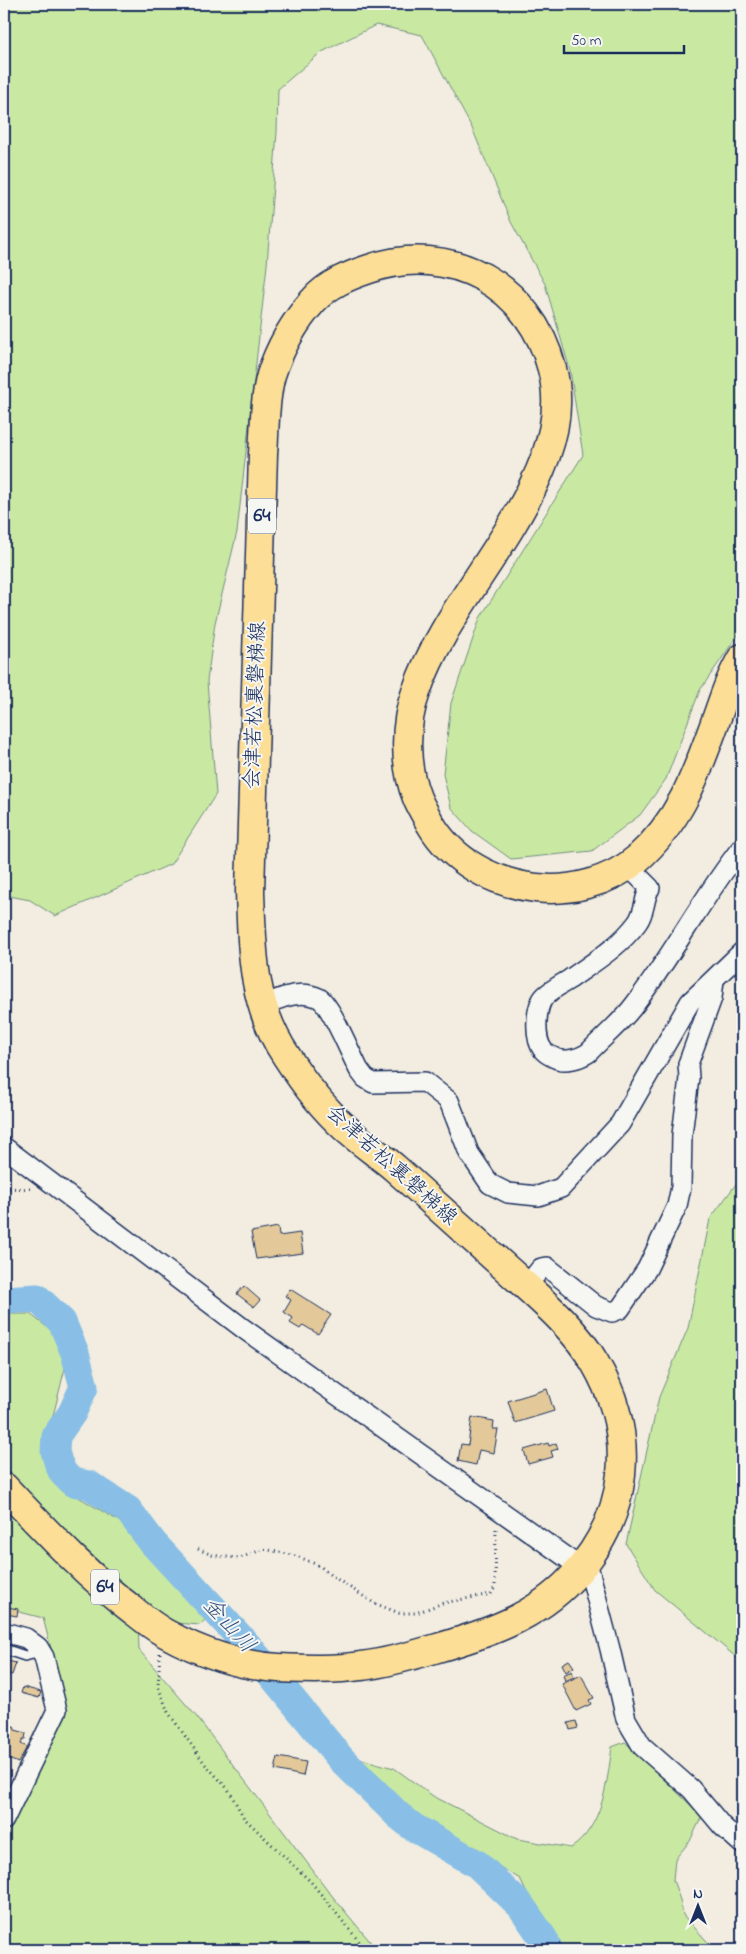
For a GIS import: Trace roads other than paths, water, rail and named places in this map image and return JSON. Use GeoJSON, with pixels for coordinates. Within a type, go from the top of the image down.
{"type":"FeatureCollection","features":[{"type":"Feature","properties":{"kind":"main road","name":"会津若松裏磐梯線"},"geometry":{"type":"LineString","coordinates":[[4,1487],[78,1563],[121,1601],[162,1632],[226,1658],[263,1667],[319,1670],[362,1666],[408,1656],[469,1639],[514,1621],[556,1595],[584,1565],[604,1534],[615,1507],[620,1485],[621,1432],[616,1410],[596,1364],[572,1332],[526,1286],[394,1167],[347,1130],[326,1110],[274,1037],[256,982],[252,954],[250,891],[263,454],[267,399],[271,375],[283,346],[294,326],[313,301],[343,278],[392,262],[415,259],[459,266],[495,284],[525,313],[546,347],[556,383],[556,420],[546,461],[528,499],[502,544],[440,639],[414,695],[408,728],[409,768],[417,799],[438,836],[463,861],[499,881],[516,886],[541,889],[587,884],[628,866],[649,848],[681,805],[694,781],[726,691],[742,658]]}},
{"type":"Feature","properties":{"kind":"street"},"geometry":{"type":"LineString","coordinates":[[628,866],[650,888],[646,894],[645,910],[637,923],[606,954],[544,996],[537,1012],[539,1041],[542,1049],[559,1060],[582,1057],[588,1053],[634,1005],[675,948],[723,872],[742,846]]}},
{"type":"Feature","properties":{"kind":"street"},"geometry":{"type":"LineString","coordinates":[[263,1006],[288,996],[305,995],[319,999],[329,1009],[359,1070],[365,1078],[373,1083],[425,1082],[449,1101],[469,1153],[490,1184],[508,1193],[538,1196],[561,1188],[620,1124],[690,1002],[742,952]]}},
{"type":"Feature","properties":{"kind":"street"},"geometry":{"type":"LineString","coordinates":[[526,1286],[541,1268],[546,1267],[596,1306],[612,1312],[620,1309],[647,1269],[677,1206],[681,1187],[682,1135],[688,1064],[712,998],[714,980]]}},
{"type":"Feature","properties":{"kind":"street"},"geometry":{"type":"LineString","coordinates":[[4,1147],[244,1329],[496,1509],[584,1565],[610,1649],[626,1719],[642,1746],[691,1789],[722,1826],[742,1844]]}},
{"type":"Feature","properties":{"kind":"street"},"geometry":{"type":"LineString","coordinates":[[4,1632],[26,1638],[38,1647],[44,1657],[57,1710],[4,1820]]}},
{"type":"Feature","properties":{"kind":"lane"},"geometry":{"type":"LineString","coordinates":[[4,1649],[25,1656],[41,1652]]}},
{"type":"Feature","properties":{"kind":"waterway","name":"金山川"},"geometry":{"type":"LineString","coordinates":[[4,1300],[37,1298],[62,1322],[75,1353],[84,1387],[72,1413],[56,1436],[55,1451],[63,1473],[72,1482],[89,1485],[128,1510],[153,1543],[247,1645],[341,1759],[398,1815],[413,1827],[477,1864],[521,1906],[549,1950]]}}]}
